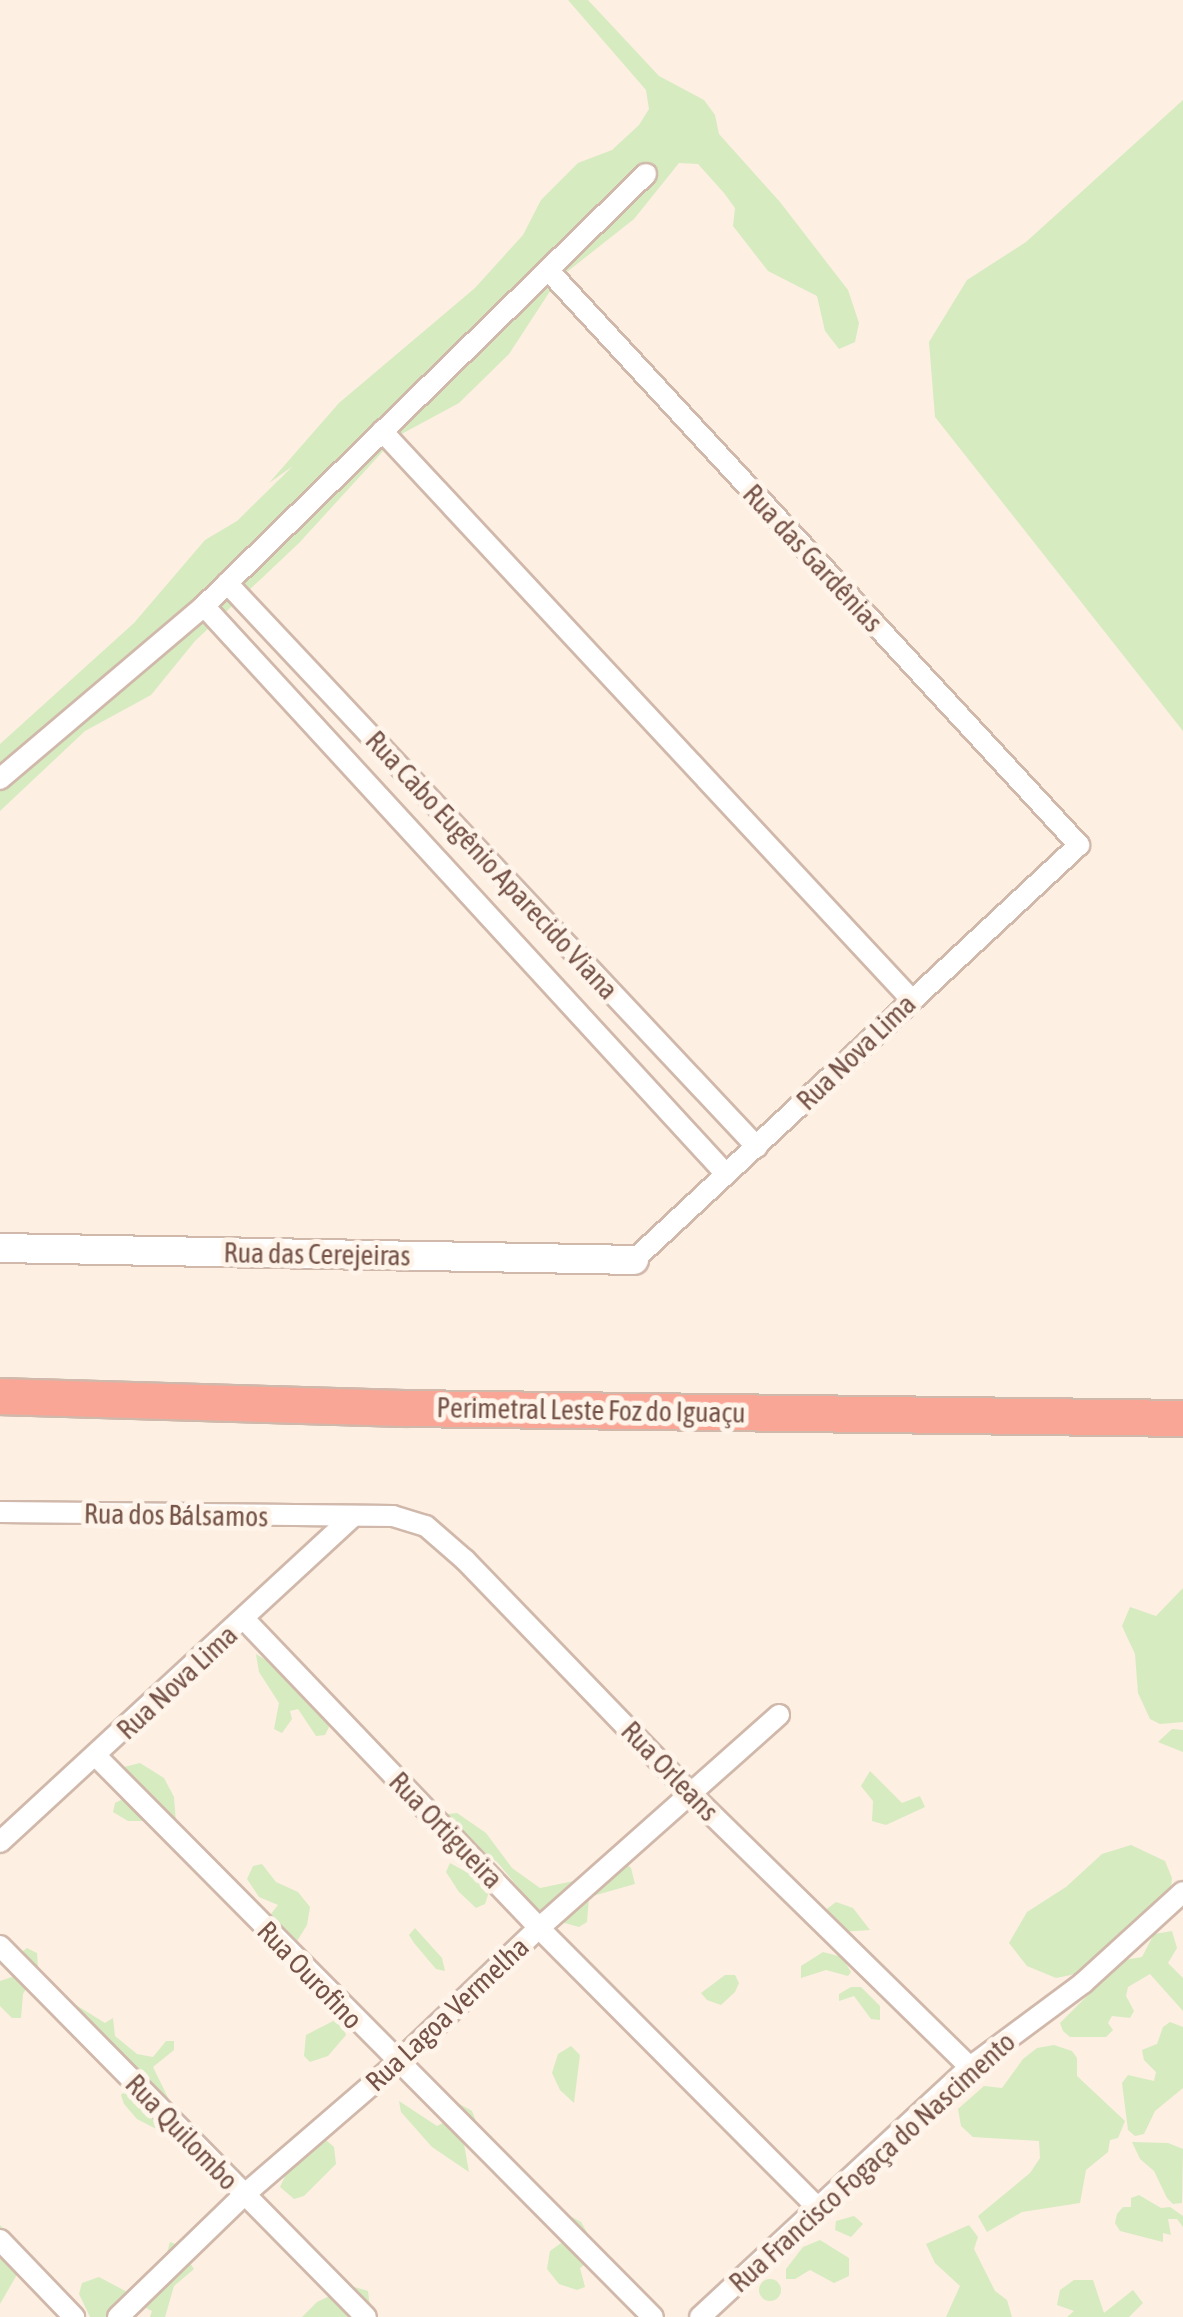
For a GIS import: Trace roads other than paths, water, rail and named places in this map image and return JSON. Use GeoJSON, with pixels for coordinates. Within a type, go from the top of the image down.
{"type":"FeatureCollection","features":[{"type":"Feature","properties":{"kind":"highway","name":"Perimetral Leste Foz do Iguaçu"},"geometry":{"type":"LineString","coordinates":[[0,1396],[403,1408],[1183,1418]]}},
{"type":"Feature","properties":{"kind":"street"},"geometry":{"type":"LineString","coordinates":[[0,779],[204,606],[646,174]]}},
{"type":"Feature","properties":{"kind":"street","name":"Rua das Gardênias"},"geometry":{"type":"LineString","coordinates":[[548,270],[1079,844]]}},
{"type":"Feature","properties":{"kind":"street"},"geometry":{"type":"LineString","coordinates":[[382,432],[911,998]]}},
{"type":"Feature","properties":{"kind":"street","name":"Rua Cabo Eugênio Aparecido Viana"},"geometry":{"type":"LineString","coordinates":[[227,584],[757,1147]]}},
{"type":"Feature","properties":{"kind":"street","name":"Rua Cabo Eugênio Aparecido Viana"},"geometry":{"type":"LineString","coordinates":[[204,606],[726,1174]]}},
{"type":"Feature","properties":{"kind":"street","name":"Rua Nova Lima"},"geometry":{"type":"LineString","coordinates":[[634,1260],[1079,844]]}},
{"type":"Feature","properties":{"kind":"street","name":"Rua das Cerejeiras"},"geometry":{"type":"LineString","coordinates":[[0,1248],[634,1260]]}},
{"type":"Feature","properties":{"kind":"street","name":"Rua dos Bálsamos"},"geometry":{"type":"LineString","coordinates":[[0,1512],[351,1518]]}},
{"type":"Feature","properties":{"kind":"street","name":"Rua Orleans"},"geometry":{"type":"LineString","coordinates":[[351,1518],[393,1516],[426,1526],[465,1560],[692,1795],[970,2067]]}},
{"type":"Feature","properties":{"kind":"street","name":"Rua Nova Lima"},"geometry":{"type":"LineString","coordinates":[[0,1842],[97,1757],[351,1518]]}},
{"type":"Feature","properties":{"kind":"street","name":"Rua Ortigueira"},"geometry":{"type":"LineString","coordinates":[[244,1619],[540,1928],[819,2209]]}},
{"type":"Feature","properties":{"kind":"street","name":"Rua Lagoa Vermelha"},"geometry":{"type":"LineString","coordinates":[[118,2317],[244,2195],[397,2063],[540,1928],[779,1715]]}},
{"type":"Feature","properties":{"kind":"street","name":"Rua Ourofino"},"geometry":{"type":"LineString","coordinates":[[97,1757],[653,2317]]}},
{"type":"Feature","properties":{"kind":"street","name":"Rua Francisco Fogaça do Nascimento"},"geometry":{"type":"LineString","coordinates":[[700,2317],[970,2067],[1083,1983],[1183,1892]]}},
{"type":"Feature","properties":{"kind":"street","name":"Rua Quilombo"},"geometry":{"type":"LineString","coordinates":[[0,1946],[366,2317]]}},
{"type":"Feature","properties":{"kind":"street"},"geometry":{"type":"LineString","coordinates":[[0,2240],[74,2317]]}}]}
